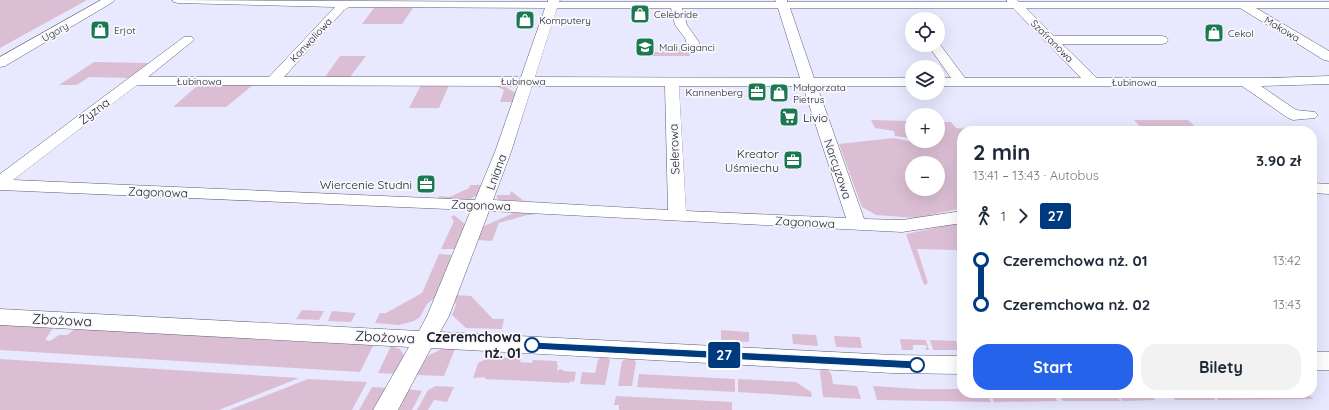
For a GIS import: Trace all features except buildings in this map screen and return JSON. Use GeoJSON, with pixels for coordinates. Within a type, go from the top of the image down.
{"type":"FeatureCollection","features":[{"type":"Feature","properties":{"kind":"street","name":"Ugory"},"geometry":{"type":"LineString","coordinates":[[0,63],[110,0]]}},
{"type":"Feature","properties":{"kind":"street"},"geometry":{"type":"LineString","coordinates":[[178,0],[554,2],[676,5],[910,2],[1239,2],[1329,5]]}},
{"type":"Feature","properties":{"kind":"street"},"geometry":{"type":"LineString","coordinates":[[1325,0],[1329,2]]}},
{"type":"Feature","properties":{"kind":"street","name":"Konwaliowa"},"geometry":{"type":"LineString","coordinates":[[272,82],[348,2]]}},
{"type":"Feature","properties":{"kind":"street","name":"Lniana"},"geometry":{"type":"LineString","coordinates":[[385,410],[438,316],[483,205],[554,2]]}},
{"type":"Feature","properties":{"kind":"street"},"geometry":{"type":"LineString","coordinates":[[910,2],[918,12]]}},
{"type":"Feature","properties":{"kind":"street","name":"Makowa"},"geometry":{"type":"LineString","coordinates":[[1239,2],[1329,57]]}},
{"type":"Feature","properties":{"kind":"street","name":"Narcyzowa"},"geometry":{"type":"LineString","coordinates":[[782,3],[858,224]]}},
{"type":"Feature","properties":{"kind":"street","name":"Szafranowa"},"geometry":{"type":"LineString","coordinates":[[1014,3],[1093,82]]}},
{"type":"Feature","properties":{"kind":"street"},"geometry":{"type":"LineString","coordinates":[[676,5],[681,24],[689,34],[693,41],[693,45]]}},
{"type":"Feature","properties":{"kind":"street","name":"Żyzna"},"geometry":{"type":"LineString","coordinates":[[0,184],[188,40]]}},
{"type":"Feature","properties":{"kind":"street"},"geometry":{"type":"LineString","coordinates":[[1051,40],[1162,40]]}},
{"type":"Feature","properties":{"kind":"street"},"geometry":{"type":"LineString","coordinates":[[939,52],[961,82]]}},
{"type":"Feature","properties":{"kind":"street","name":"Łubinowa"},"geometry":{"type":"LineString","coordinates":[[945,82],[1245,82],[1329,80]]}},
{"type":"Feature","properties":{"kind":"street","name":"Łubinowa"},"geometry":{"type":"LineString","coordinates":[[133,81],[905,82]]}},
{"type":"Feature","properties":{"kind":"street","name":"Selerowa"},"geometry":{"type":"LineString","coordinates":[[672,81],[677,216]]}},
{"type":"Feature","properties":{"kind":"street"},"geometry":{"type":"LineString","coordinates":[[1245,82],[1292,115]]}},
{"type":"Feature","properties":{"kind":"street"},"geometry":{"type":"LineString","coordinates":[[1273,115],[1310,115]]}},
{"type":"Feature","properties":{"kind":"street","name":"Zagonowa"},"geometry":{"type":"LineString","coordinates":[[0,184],[483,205],[677,216],[902,226],[957,218]]}},
{"type":"Feature","properties":{"kind":"street"},"geometry":{"type":"LineString","coordinates":[[1317,188],[1329,189]]}},
{"type":"Feature","properties":{"kind":"street","name":"Zbożowa"},"geometry":{"type":"LineString","coordinates":[[0,316],[886,364],[957,365]]}},
{"type":"Feature","properties":{"kind":"street"},"geometry":{"type":"LineString","coordinates":[[1317,362],[1329,361]]}},
{"type":"Feature","properties":{"kind":"shaded area"},"geometry":{"type":"Polygon","coordinates":[[[0,0],[87,0],[0,48],[0,0]]]}},
{"type":"Feature","properties":{"kind":"shaded area"},"geometry":{"type":"Polygon","coordinates":[[[374,8],[413,8],[402,24],[362,24],[374,8]]]}},
{"type":"Feature","properties":{"kind":"shaded area"},"geometry":{"type":"Polygon","coordinates":[[[669,45],[689,46],[690,56],[648,56],[648,52],[669,52],[669,45]]]}},
{"type":"Feature","properties":{"kind":"shaded area"},"geometry":{"type":"Polygon","coordinates":[[[340,56],[366,56],[350,77],[325,77],[340,56]]]}},
{"type":"Feature","properties":{"kind":"shaded area"},"geometry":{"type":"Polygon","coordinates":[[[94,62],[150,63],[129,78],[89,77],[77,85],[59,85],[94,62]]]}},
{"type":"Feature","properties":{"kind":"shaded area"},"geometry":{"type":"Polygon","coordinates":[[[198,85],[253,85],[226,107],[173,107],[198,85]]]}},
{"type":"Feature","properties":{"kind":"shaded area"},"geometry":{"type":"Polygon","coordinates":[[[421,85],[449,85],[439,108],[409,108],[421,85]]]}},
{"type":"Feature","properties":{"kind":"shaded area"},"geometry":{"type":"Polygon","coordinates":[[[495,85],[502,85],[516,93],[512,102],[500,102],[504,90],[495,85]]]}},
{"type":"Feature","properties":{"kind":"shaded area"},"geometry":{"type":"Polygon","coordinates":[[[871,120],[905,121],[905,137],[895,136],[894,131],[875,128],[871,120]]]}},
{"type":"Feature","properties":{"kind":"shaded area"},"geometry":{"type":"Polygon","coordinates":[[[1134,120],[1188,120],[1195,126],[1139,126],[1134,120]]]}},
{"type":"Feature","properties":{"kind":"shaded area"},"geometry":{"type":"Polygon","coordinates":[[[945,122],[951,122],[957,128],[957,144],[955,144],[957,145],[957,209],[917,218],[876,215],[862,207],[839,144],[893,138],[905,140],[905,148],[945,148],[945,122]]]}},
{"type":"Feature","properties":{"kind":"shaded area"},"geometry":{"type":"Polygon","coordinates":[[[470,185],[484,185],[480,194],[470,199],[438,199],[439,196],[450,197],[469,188],[470,185]]]}},
{"type":"Feature","properties":{"kind":"shaded area"},"geometry":{"type":"Polygon","coordinates":[[[511,191],[524,201],[586,205],[585,207],[500,201],[497,198],[497,195],[510,195],[511,191]]]}},
{"type":"Feature","properties":{"kind":"shaded area"},"geometry":{"type":"Polygon","coordinates":[[[518,211],[533,212],[532,215],[499,223],[492,241],[478,240],[482,227],[518,211]]]}},
{"type":"Feature","properties":{"kind":"shaded area"},"geometry":{"type":"Polygon","coordinates":[[[454,215],[465,224],[465,228],[456,249],[441,249],[454,221],[451,217],[454,215]]]}},
{"type":"Feature","properties":{"kind":"shaded area"},"geometry":{"type":"Polygon","coordinates":[[[957,223],[957,251],[917,249],[928,283],[924,285],[906,234],[957,223]]]}},
{"type":"Feature","properties":{"kind":"shaded area"},"geometry":{"type":"Polygon","coordinates":[[[439,254],[453,255],[452,258],[449,259],[451,260],[436,297],[427,304],[420,317],[414,321],[399,325],[375,323],[380,313],[386,313],[422,293],[439,254]]]}},
{"type":"Feature","properties":{"kind":"shaded area"},"geometry":{"type":"Polygon","coordinates":[[[456,295],[471,296],[493,319],[504,319],[502,329],[466,328],[452,315],[456,305],[454,300],[456,295]]]}},
{"type":"Feature","properties":{"kind":"shaded area"},"geometry":{"type":"Polygon","coordinates":[[[302,310],[324,311],[319,320],[296,319],[302,310]]]}},
{"type":"Feature","properties":{"kind":"shaded area"},"geometry":{"type":"Polygon","coordinates":[[[332,311],[356,313],[351,322],[328,321],[332,311]]]}},
{"type":"Feature","properties":{"kind":"shaded area"},"geometry":{"type":"Polygon","coordinates":[[[0,324],[53,328],[45,340],[50,341],[59,335],[67,335],[75,329],[374,344],[360,372],[0,350],[0,324]]]}},
{"type":"Feature","properties":{"kind":"shaded area"},"geometry":{"type":"Polygon","coordinates":[[[721,330],[749,332],[749,342],[721,341],[721,330]]]}},
{"type":"Feature","properties":{"kind":"shaded area"},"geometry":{"type":"Polygon","coordinates":[[[792,334],[816,335],[818,346],[793,344],[792,334]]]}},
{"type":"Feature","properties":{"kind":"shaded area"},"geometry":{"type":"Polygon","coordinates":[[[834,336],[860,337],[862,348],[836,347],[834,336]]]}},
{"type":"Feature","properties":{"kind":"shaded area"},"geometry":{"type":"Polygon","coordinates":[[[900,339],[926,340],[929,350],[926,350],[926,345],[913,345],[913,350],[902,350],[900,339]]]}},
{"type":"Feature","properties":{"kind":"shaded area"},"geometry":{"type":"Polygon","coordinates":[[[930,340],[956,341],[957,344],[957,350],[933,350],[930,340]]]}},
{"type":"Feature","properties":{"kind":"shaded area"},"geometry":{"type":"Polygon","coordinates":[[[391,346],[400,349],[405,357],[398,374],[378,373],[391,346]]]}},
{"type":"Feature","properties":{"kind":"shaded area"},"geometry":{"type":"Polygon","coordinates":[[[441,349],[455,349],[444,376],[416,375],[428,356],[441,349]]]}},
{"type":"Feature","properties":{"kind":"shaded area"},"geometry":{"type":"Polygon","coordinates":[[[490,357],[521,359],[520,362],[532,363],[533,360],[557,361],[557,371],[560,369],[576,372],[574,382],[485,379],[485,377],[473,378],[478,363],[490,357]]]}},
{"type":"Feature","properties":{"kind":"shaded area"},"geometry":{"type":"Polygon","coordinates":[[[601,357],[607,357],[610,360],[605,385],[580,384],[582,372],[595,373],[598,360],[601,357]]]}},
{"type":"Feature","properties":{"kind":"shaded area"},"geometry":{"type":"Polygon","coordinates":[[[0,359],[299,378],[219,410],[0,410],[0,359]]]}},
{"type":"Feature","properties":{"kind":"shaded area"},"geometry":{"type":"Polygon","coordinates":[[[626,359],[633,359],[636,362],[632,386],[618,386],[622,361],[626,359]]]}},
{"type":"Feature","properties":{"kind":"shaded area"},"geometry":{"type":"Polygon","coordinates":[[[823,369],[830,372],[833,384],[857,386],[861,399],[823,397],[820,371],[823,369]]]}},
{"type":"Feature","properties":{"kind":"shaded area"},"geometry":{"type":"Polygon","coordinates":[[[639,374],[735,379],[735,392],[637,387],[639,374]]]}},
{"type":"Feature","properties":{"kind":"shaded area"},"geometry":{"type":"Polygon","coordinates":[[[308,379],[367,382],[352,410],[229,410],[308,379]]]}},
{"type":"Feature","properties":{"kind":"shaded area"},"geometry":{"type":"Polygon","coordinates":[[[738,379],[796,382],[811,392],[812,397],[738,392],[738,379]]]}},
{"type":"Feature","properties":{"kind":"shaded area"},"geometry":{"type":"Polygon","coordinates":[[[436,386],[454,387],[447,402],[434,400],[428,410],[417,410],[428,390],[436,386]]]}},
{"type":"Feature","properties":{"kind":"shaded area"},"geometry":{"type":"Polygon","coordinates":[[[873,386],[918,389],[957,389],[957,398],[989,398],[991,402],[877,400],[873,386]]]}},
{"type":"Feature","properties":{"kind":"shaded area"},"geometry":{"type":"Polygon","coordinates":[[[372,387],[389,388],[376,410],[359,410],[372,387]]]}},
{"type":"Feature","properties":{"kind":"shaded area"},"geometry":{"type":"Polygon","coordinates":[[[407,389],[422,391],[412,410],[394,410],[407,389]]]}},
{"type":"Feature","properties":{"kind":"shaded area"},"geometry":{"type":"Polygon","coordinates":[[[616,396],[732,402],[732,410],[619,410],[619,405],[614,405],[616,396]]]}},
{"type":"Feature","properties":{"kind":"shaded area"},"geometry":{"type":"Polygon","coordinates":[[[992,398],[1055,398],[1057,401],[994,402],[992,398]]]}},
{"type":"Feature","properties":{"kind":"shaded area"},"geometry":{"type":"Polygon","coordinates":[[[1061,398],[1118,398],[1121,401],[1063,401],[1061,398]]]}},
{"type":"Feature","properties":{"kind":"shaded area"},"geometry":{"type":"Polygon","coordinates":[[[1120,398],[1153,398],[1155,400],[1123,401],[1120,398]]]}},
{"type":"Feature","properties":{"kind":"shaded area"},"geometry":{"type":"Polygon","coordinates":[[[1173,398],[1214,398],[1215,400],[1175,400],[1173,398]]]}},
{"type":"Feature","properties":{"kind":"shaded area"},"geometry":{"type":"Polygon","coordinates":[[[1217,398],[1313,399],[1218,400],[1217,398]]]}},
{"type":"Feature","properties":{"kind":"bus line","name":"27"},"geometry":{"type":"LineString","coordinates":[[532,345],[917,365]]}},
{"type":"Feature","properties":{"kind":"place","name":"Celebride"},"geometry":{"type":"Point","coordinates":[640,14]}},
{"type":"Feature","properties":{"kind":"place","name":"Komputery"},"geometry":{"type":"Point","coordinates":[525,20]}},
{"type":"Feature","properties":{"kind":"place","name":"Erjot"},"geometry":{"type":"Point","coordinates":[100,30]}},
{"type":"Feature","properties":{"kind":"place","name":"Cekol"},"geometry":{"type":"Point","coordinates":[1214,33]}},
{"type":"Feature","properties":{"kind":"place","name":"Mali Giganci"},"geometry":{"type":"Point","coordinates":[645,47]}},
{"type":"Feature","properties":{"kind":"place","name":"Kannenberg"},"geometry":{"type":"Point","coordinates":[757,92]}},
{"type":"Feature","properties":{"kind":"place","name":"Małgorzata Pietrus"},"geometry":{"type":"Point","coordinates":[779,93]}},
{"type":"Feature","properties":{"kind":"place","name":"Livio"},"geometry":{"type":"Point","coordinates":[789,117]}},
{"type":"Feature","properties":{"kind":"place","name":"Kreator Uśmiechu"},"geometry":{"type":"Point","coordinates":[793,160]}},
{"type":"Feature","properties":{"kind":"place","name":"Wiercenie Studni"},"geometry":{"type":"Point","coordinates":[426,184]}},
{"type":"Feature","properties":{"kind":"place","name":"Czeremchowa nż. 01"},"geometry":{"type":"Point","coordinates":[532,345]}}]}
